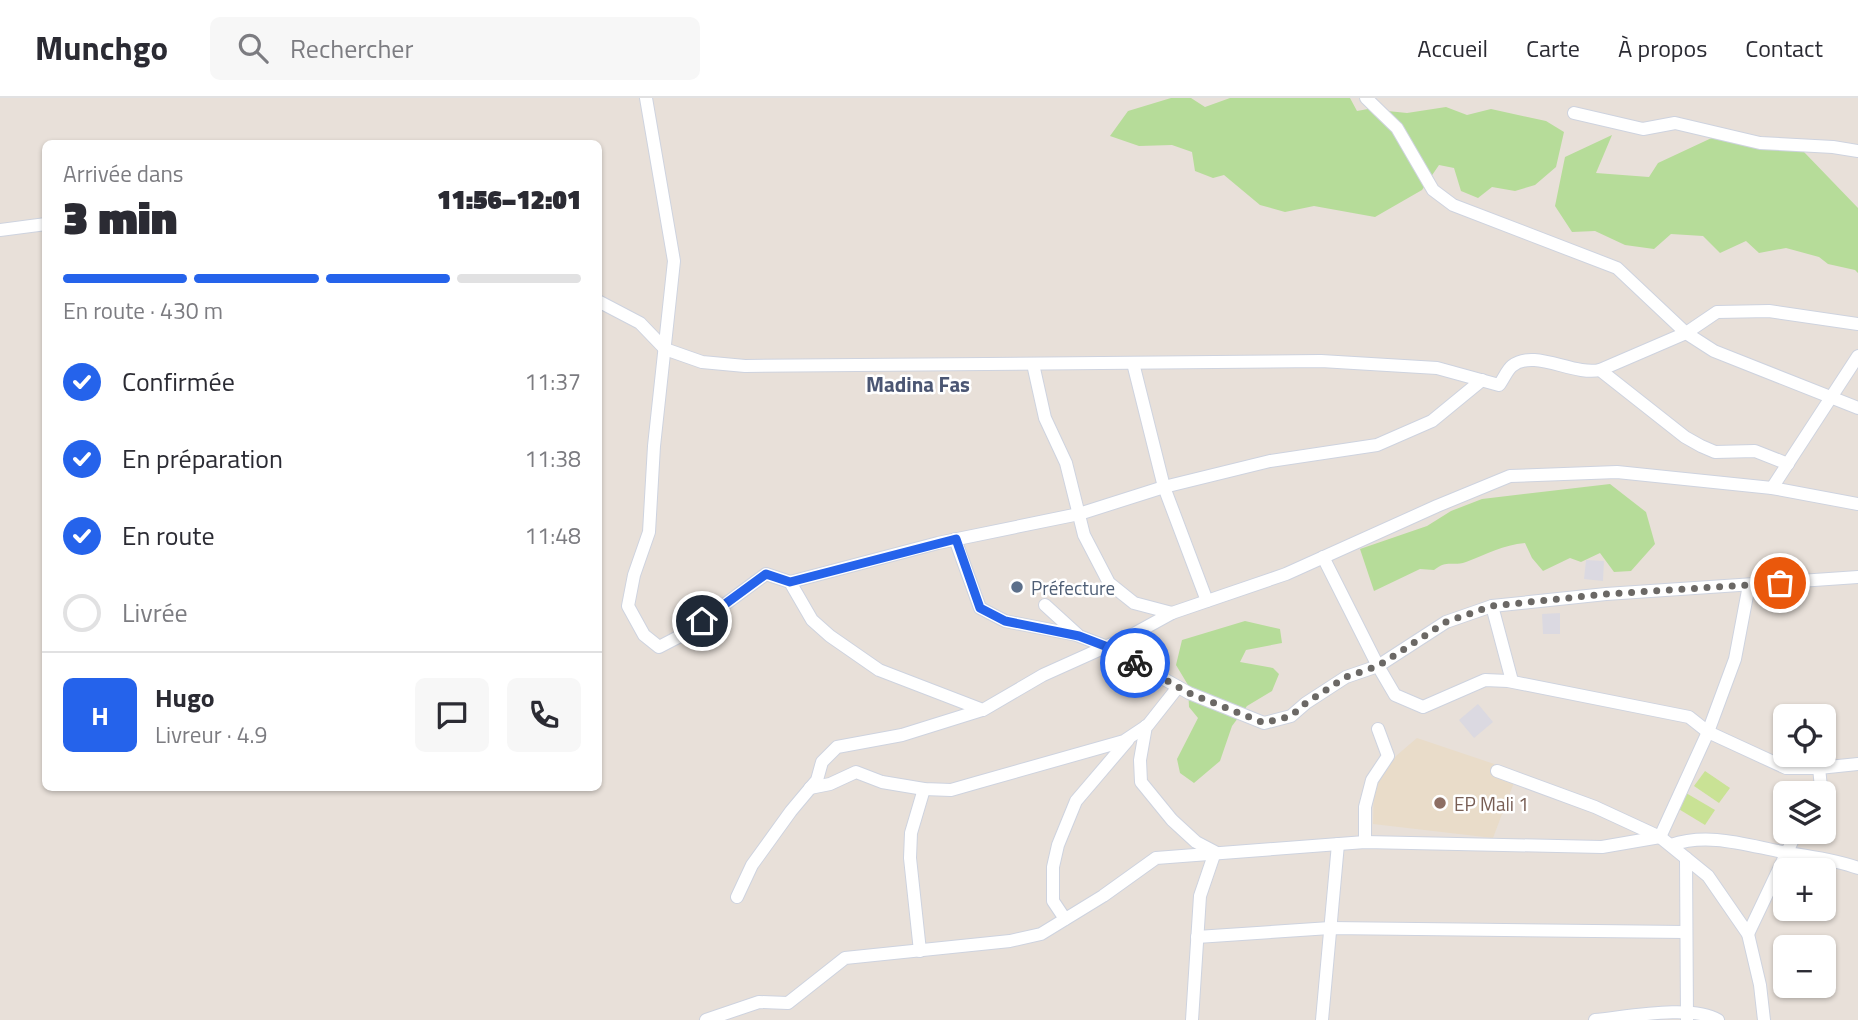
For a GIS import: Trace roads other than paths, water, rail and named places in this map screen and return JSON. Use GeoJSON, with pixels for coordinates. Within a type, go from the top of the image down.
{"type":"FeatureCollection","features":[{"type":"Feature","properties":{"kind":"street"},"geometry":{"type":"LineString","coordinates":[[646,98],[674,261],[654,446],[649,532],[634,575],[628,606],[644,635],[659,648],[686,633],[766,574],[790,582],[956,539],[1079,514],[1164,487],[1270,461],[1377,445],[1432,421],[1482,380]]}},
{"type":"Feature","properties":{"kind":"street"},"geometry":{"type":"LineString","coordinates":[[1366,98],[1397,128],[1433,190],[1453,205],[1618,268],[1686,333],[1714,351],[1858,408]]}},
{"type":"Feature","properties":{"kind":"street"},"geometry":{"type":"LineString","coordinates":[[1574,113],[1643,129],[1675,122],[1760,143],[1858,151]]}},
{"type":"Feature","properties":{"kind":"street"},"geometry":{"type":"LineString","coordinates":[[0,230],[42,225]]}},
{"type":"Feature","properties":{"kind":"street"},"geometry":{"type":"LineString","coordinates":[[602,303],[640,323],[665,349],[702,362],[746,366],[1321,362],[1437,368],[1499,386],[1512,366],[1529,359],[1589,373],[1600,370],[1686,333],[1717,312],[1769,311],[1858,324]]}},
{"type":"Feature","properties":{"kind":"street"},"geometry":{"type":"LineString","coordinates":[[1772,488],[1858,356]]}},
{"type":"Feature","properties":{"kind":"street"},"geometry":{"type":"LineString","coordinates":[[1133,363],[1164,487],[1207,601]]}},
{"type":"Feature","properties":{"kind":"street"},"geometry":{"type":"LineString","coordinates":[[1033,364],[1045,418],[1066,463],[1084,535],[1109,583],[1134,603],[1172,613]]}},
{"type":"Feature","properties":{"kind":"street"},"geometry":{"type":"LineString","coordinates":[[1600,370],[1685,437],[1701,446],[1715,452],[1755,451],[1788,464]]}},
{"type":"Feature","properties":{"kind":"street"},"geometry":{"type":"LineString","coordinates":[[737,897],[752,865],[817,780],[822,762],[837,747],[902,735],[983,710],[1043,675],[1132,635],[1172,613],[1286,574],[1510,476],[1617,472],[1772,488],[1858,504]]}},
{"type":"Feature","properties":{"kind":"street"},"geometry":{"type":"LineString","coordinates":[[956,539],[980,608],[1005,621],[1079,636],[1105,646],[1178,687],[1264,723],[1291,716],[1346,677],[1378,666],[1446,622],[1492,606],[1606,594],[1858,577]]}},
{"type":"Feature","properties":{"kind":"street"},"geometry":{"type":"LineString","coordinates":[[1323,557],[1395,695],[1423,707],[1485,680],[1511,681],[1689,717],[1708,732],[1786,768],[1858,764]]}},
{"type":"Feature","properties":{"kind":"street"},"geometry":{"type":"LineString","coordinates":[[790,582],[812,620],[879,670],[983,710]]}},
{"type":"Feature","properties":{"kind":"street"},"geometry":{"type":"LineString","coordinates":[[1660,836],[1708,732],[1735,659],[1749,585]]}},
{"type":"Feature","properties":{"kind":"street"},"geometry":{"type":"LineString","coordinates":[[1045,605],[1079,636]]}},
{"type":"Feature","properties":{"kind":"street"},"geometry":{"type":"LineString","coordinates":[[1492,606],[1511,681]]}},
{"type":"Feature","properties":{"kind":"street"},"geometry":{"type":"LineString","coordinates":[[810,788],[830,784],[856,772],[882,782],[924,789],[951,790],[1124,741],[1146,726],[1178,687]]}},
{"type":"Feature","properties":{"kind":"street"},"geometry":{"type":"LineString","coordinates":[[1146,726],[1140,760],[1142,782],[1172,820],[1196,842],[1215,852]]}},
{"type":"Feature","properties":{"kind":"street"},"geometry":{"type":"LineString","coordinates":[[1365,842],[1365,807],[1372,780],[1388,756],[1378,729]]}},
{"type":"Feature","properties":{"kind":"street"},"geometry":{"type":"LineString","coordinates":[[1065,919],[1053,901],[1053,867],[1058,845],[1076,801],[1132,735]]}},
{"type":"Feature","properties":{"kind":"street"},"geometry":{"type":"LineString","coordinates":[[1819,768],[1820,781]]}},
{"type":"Feature","properties":{"kind":"street"},"geometry":{"type":"LineString","coordinates":[[1497,771],[1595,807],[1660,836],[1708,876],[1748,934],[1760,985],[1764,1020]]}},
{"type":"Feature","properties":{"kind":"street"},"geometry":{"type":"LineString","coordinates":[[920,951],[911,833],[924,789]]}},
{"type":"Feature","properties":{"kind":"street"},"geometry":{"type":"LineString","coordinates":[[706,1020],[759,1002],[788,1003],[845,958],[1010,941],[1041,934],[1103,896],[1156,858],[1365,842],[1602,848],[1660,836]]}},
{"type":"Feature","properties":{"kind":"street"},"geometry":{"type":"LineString","coordinates":[[1671,845],[1684,841],[1721,839],[1858,868]]}},
{"type":"Feature","properties":{"kind":"street"},"geometry":{"type":"LineString","coordinates":[[1322,1020],[1338,844]]}},
{"type":"Feature","properties":{"kind":"street"},"geometry":{"type":"LineString","coordinates":[[1748,934],[1790,844]]}},
{"type":"Feature","properties":{"kind":"street"},"geometry":{"type":"LineString","coordinates":[[1192,1020],[1200,895],[1215,852]]}},
{"type":"Feature","properties":{"kind":"street"},"geometry":{"type":"LineString","coordinates":[[1686,858],[1687,1016]]}},
{"type":"Feature","properties":{"kind":"street"},"geometry":{"type":"LineString","coordinates":[[1197,937],[1330,928],[1686,932]]}},
{"type":"Feature","properties":{"kind":"street"},"geometry":{"type":"LineString","coordinates":[[1595,1020],[1687,1016],[1711,1016],[1718,1020]]}},
{"type":"Feature","properties":{"kind":"place","name":"Préfecture"},"geometry":{"type":"Point","coordinates":[1017,587]}},
{"type":"Feature","properties":{"kind":"place","name":"EP Mali 1"},"geometry":{"type":"Point","coordinates":[1440,803]}},
{"type":"Feature","properties":{"kind":"district","name":"Madina Fas"},"geometry":{"type":"Point","coordinates":[918,384]}}]}
